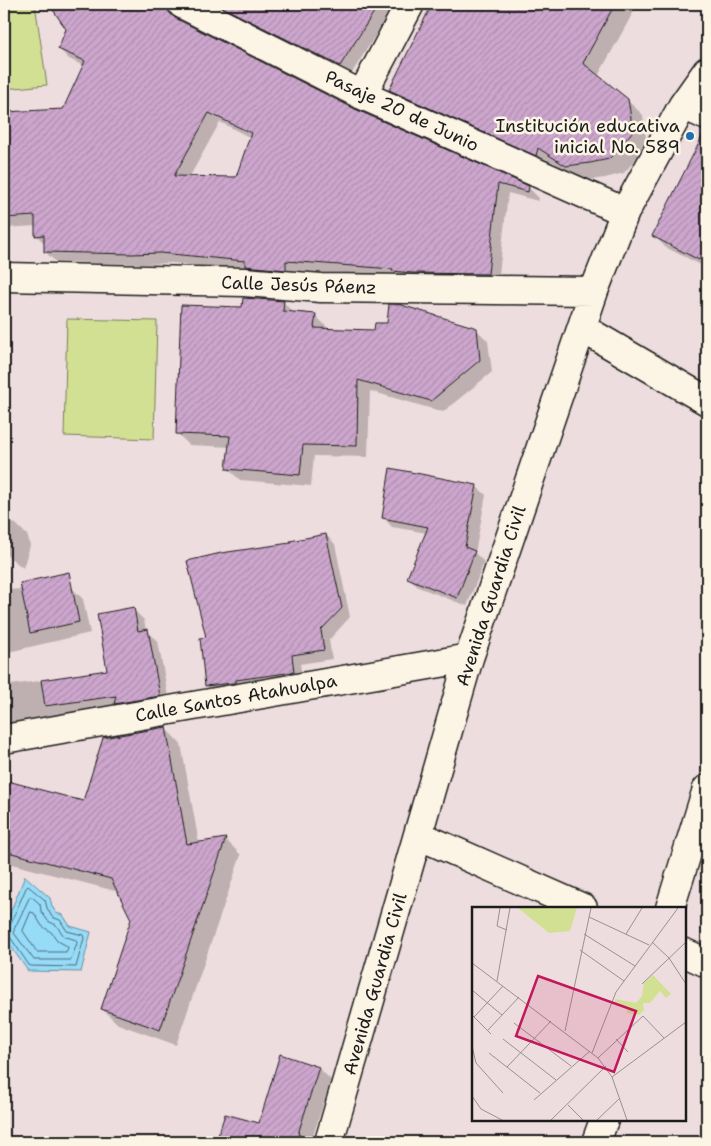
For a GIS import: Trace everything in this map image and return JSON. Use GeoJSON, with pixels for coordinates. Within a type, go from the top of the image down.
{"type":"FeatureCollection","features":[{"type":"Feature","properties":{"kind":"street","name":"Pasaje 20 de Junio"},"geometry":{"type":"LineString","coordinates":[[182,4],[362,95],[626,212]]}},
{"type":"Feature","properties":{"kind":"street"},"geometry":{"type":"LineString","coordinates":[[362,95],[410,4]]}},
{"type":"Feature","properties":{"kind":"street","name":"Avenida Guardia Civil"},"geometry":{"type":"LineString","coordinates":[[329,1142],[469,658],[594,291],[626,212],[683,105],[707,70]]}},
{"type":"Feature","properties":{"kind":"street"},"geometry":{"type":"LineString","coordinates":[[683,105],[707,116]]}},
{"type":"Feature","properties":{"kind":"street","name":"Calle Jesús Páenz"},"geometry":{"type":"LineString","coordinates":[[4,277],[244,282],[321,288],[594,291]]}},
{"type":"Feature","properties":{"kind":"street"},"geometry":{"type":"LineString","coordinates":[[582,328],[707,401]]}},
{"type":"Feature","properties":{"kind":"street","name":"Calle Santos Atahualpa"},"geometry":{"type":"LineString","coordinates":[[4,739],[469,658]]}},
{"type":"Feature","properties":{"kind":"street"},"geometry":{"type":"LineString","coordinates":[[670,907],[707,789]]}},
{"type":"Feature","properties":{"kind":"street"},"geometry":{"type":"LineString","coordinates":[[418,835],[582,907]]}},
{"type":"Feature","properties":{"kind":"street"},"geometry":{"type":"LineString","coordinates":[[686,954],[707,964]]}},
{"type":"Feature","properties":{"kind":"street"},"geometry":{"type":"LineString","coordinates":[[596,1142],[604,1121]]}},
{"type":"Feature","properties":{"kind":"green space"},"geometry":{"type":"Polygon","coordinates":[[[4,4],[35,4],[47,85],[4,89],[4,4]]]}},
{"type":"Feature","properties":{"kind":"green space"},"geometry":{"type":"Polygon","coordinates":[[[67,319],[157,321],[154,439],[64,436],[67,319]]]}},
{"type":"Feature","properties":{"kind":"water"},"geometry":{"type":"Polygon","coordinates":[[[25,876],[50,898],[56,913],[63,915],[70,926],[91,932],[81,972],[28,971],[4,937],[4,928],[25,876]]]}},
{"type":"Feature","properties":{"kind":"building"},"geometry":{"type":"Polygon","coordinates":[[[49,4],[167,4],[169,12],[175,18],[355,109],[529,186],[528,192],[498,184],[488,274],[412,273],[392,271],[393,269],[286,261],[286,270],[245,266],[245,261],[160,253],[44,252],[44,235],[35,236],[35,216],[4,218],[4,112],[63,109],[85,61],[58,49],[66,29],[49,4]],[[209,113],[174,176],[236,177],[251,133],[209,113]]]}},
{"type":"Feature","properties":{"kind":"building"},"geometry":{"type":"Polygon","coordinates":[[[216,4],[379,4],[340,66],[216,4]]]}},
{"type":"Feature","properties":{"kind":"building"},"geometry":{"type":"Polygon","coordinates":[[[432,4],[615,4],[583,63],[628,99],[633,131],[609,159],[566,166],[538,148],[536,156],[389,90],[432,4]]]}},
{"type":"Feature","properties":{"kind":"building"},"geometry":{"type":"Polygon","coordinates":[[[705,131],[707,131],[707,244],[699,260],[652,236],[705,131]]]}},
{"type":"Feature","properties":{"kind":"building"},"geometry":{"type":"Polygon","coordinates":[[[243,298],[284,301],[283,311],[316,314],[314,328],[374,330],[375,323],[387,323],[389,304],[398,304],[477,328],[480,360],[431,401],[358,380],[357,446],[303,445],[300,475],[226,469],[230,436],[176,434],[181,305],[242,307],[243,298]]]}},
{"type":"Feature","properties":{"kind":"building"},"geometry":{"type":"Polygon","coordinates":[[[390,468],[477,485],[465,547],[475,551],[457,598],[407,578],[428,527],[382,518],[390,468]]]}},
{"type":"Feature","properties":{"kind":"building"},"geometry":{"type":"Polygon","coordinates":[[[326,534],[342,608],[321,630],[324,650],[292,655],[294,672],[236,680],[236,683],[205,686],[200,638],[206,637],[187,561],[221,553],[290,543],[290,541],[326,534]]]}},
{"type":"Feature","properties":{"kind":"building"},"geometry":{"type":"Polygon","coordinates":[[[69,572],[79,622],[30,633],[20,583],[69,572]]]}},
{"type":"Feature","properties":{"kind":"building"},"geometry":{"type":"Polygon","coordinates":[[[134,607],[138,631],[148,629],[160,696],[114,704],[116,696],[45,706],[41,680],[107,670],[97,614],[134,607]]]}},
{"type":"Feature","properties":{"kind":"building"},"geometry":{"type":"Polygon","coordinates":[[[166,727],[187,844],[226,838],[160,1030],[101,1009],[131,919],[111,879],[4,851],[4,780],[83,801],[103,738],[166,727]]]}},
{"type":"Feature","properties":{"kind":"building"},"geometry":{"type":"Polygon","coordinates":[[[280,1054],[319,1067],[298,1134],[300,1135],[299,1142],[216,1142],[225,1114],[259,1123],[280,1054]]]}},
{"type":"Feature","properties":{"kind":"place","name":"Institución educativa inicial No. 589"},"geometry":{"type":"Point","coordinates":[690,136]}}]}
